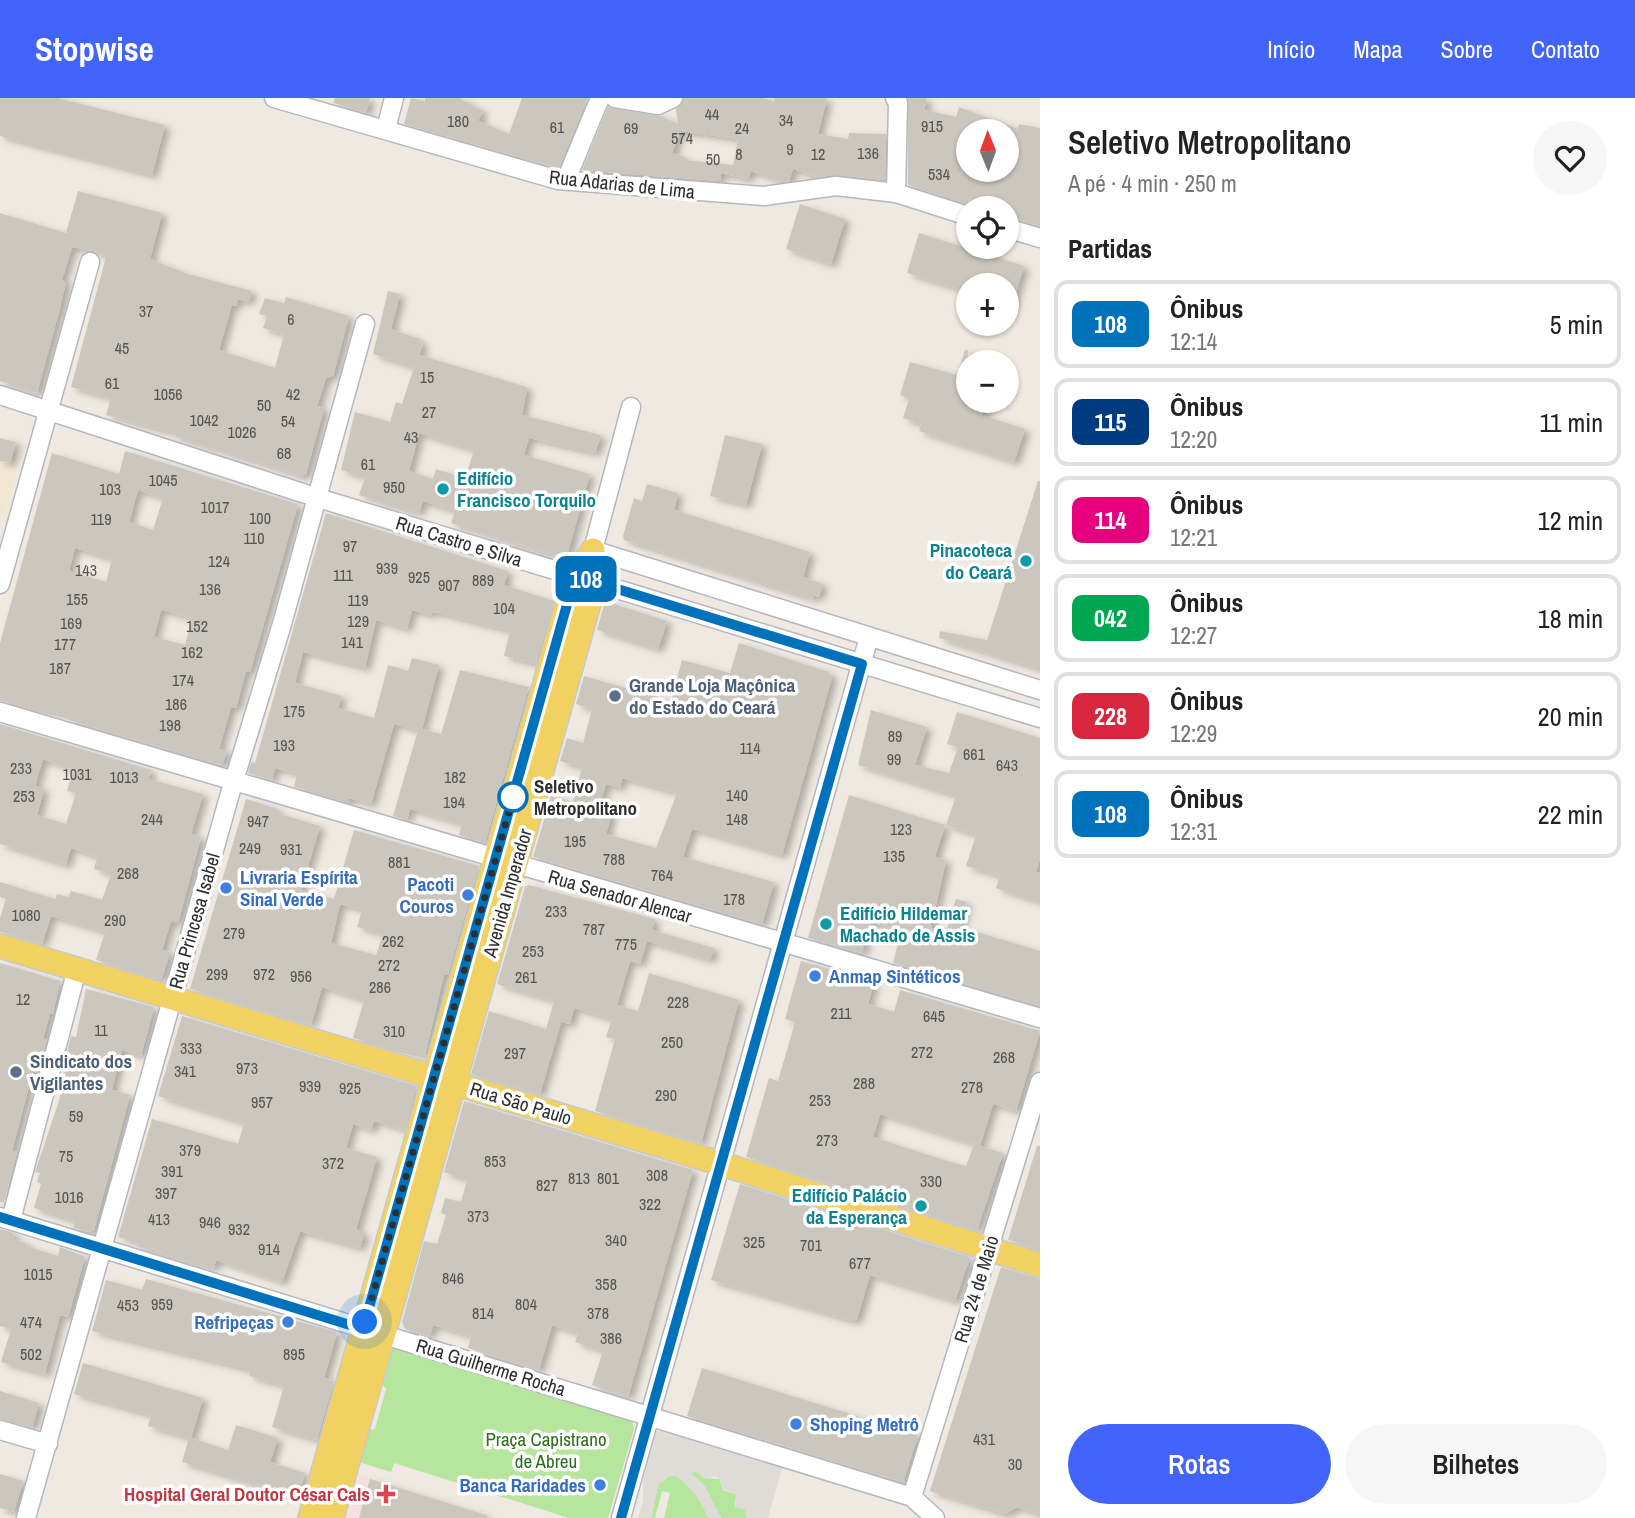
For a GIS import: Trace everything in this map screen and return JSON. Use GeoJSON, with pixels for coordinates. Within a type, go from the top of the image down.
{"type":"FeatureCollection","features":[{"type":"Feature","properties":{"kind":"main road","name":"Avenida Imperador"},"geometry":{"type":"LineString","coordinates":[[310,1518],[373,1332],[593,550]]}},
{"type":"Feature","properties":{"kind":"main road","name":"Rua São Paulo"},"geometry":{"type":"LineString","coordinates":[[0,946],[719,1163],[1040,1265]]}},
{"type":"Feature","properties":{"kind":"main road","name":"Avenida Imperador"},"geometry":{"type":"LineString","coordinates":[[332,1518],[373,1332]]}},
{"type":"Feature","properties":{"kind":"street","name":"Rua Adarias de Lima"},"geometry":{"type":"LineString","coordinates":[[274,98],[386,129],[527,174],[566,180],[764,196],[836,186],[896,193],[956,212]]}},
{"type":"Feature","properties":{"kind":"street"},"geometry":{"type":"LineString","coordinates":[[386,129],[394,98]]}},
{"type":"Feature","properties":{"kind":"street"},"geometry":{"type":"LineString","coordinates":[[566,180],[600,98]]}},
{"type":"Feature","properties":{"kind":"street"},"geometry":{"type":"LineString","coordinates":[[615,98],[658,105],[673,98]]}},
{"type":"Feature","properties":{"kind":"street"},"geometry":{"type":"LineString","coordinates":[[896,193],[897,101]]}},
{"type":"Feature","properties":{"kind":"street"},"geometry":{"type":"LineString","coordinates":[[1019,232],[1040,238]]}},
{"type":"Feature","properties":{"kind":"street"},"geometry":{"type":"LineString","coordinates":[[0,583],[90,262]]}},
{"type":"Feature","properties":{"kind":"street","name":"Rua Princesa Isabel"},"geometry":{"type":"LineString","coordinates":[[26,1518],[100,1248],[233,782],[282,624],[365,324]]}},
{"type":"Feature","properties":{"kind":"street","name":"Rua Castro e Silva"},"geometry":{"type":"LineString","coordinates":[[0,395],[315,497],[1040,718]]}},
{"type":"Feature","properties":{"kind":"street","name":"Avenida Imperador"},"geometry":{"type":"LineString","coordinates":[[593,550],[631,407]]}},
{"type":"Feature","properties":{"kind":"street"},"geometry":{"type":"LineString","coordinates":[[593,550],[1040,690]]}},
{"type":"Feature","properties":{"kind":"street"},"geometry":{"type":"LineString","coordinates":[[621,1518],[652,1416],[719,1163],[870,637]]}},
{"type":"Feature","properties":{"kind":"street","name":"Rua Senador Alencar"},"geometry":{"type":"LineString","coordinates":[[0,712],[1040,1018]]}},
{"type":"Feature","properties":{"kind":"street"},"geometry":{"type":"LineString","coordinates":[[6,1218],[77,969]]}},
{"type":"Feature","properties":{"kind":"street","name":"Rua 24 de Maio"},"geometry":{"type":"LineString","coordinates":[[912,1497],[1040,1082]]}},
{"type":"Feature","properties":{"kind":"street","name":"Rua Guilherme Rocha"},"geometry":{"type":"LineString","coordinates":[[6,1218],[912,1497],[935,1518]]}},
{"type":"Feature","properties":{"kind":"street"},"geometry":{"type":"LineString","coordinates":[[0,1430],[48,1444]]}},
{"type":"Feature","properties":{"kind":"shaded area"},"geometry":{"type":"Polygon","coordinates":[[[0,450],[20,456],[5,514],[0,513],[0,450]]]}},
{"type":"Feature","properties":{"kind":"shaded area"},"geometry":{"type":"Polygon","coordinates":[[[664,1428],[783,1465],[768,1518],[747,1518],[745,1509],[736,1507],[736,1494],[722,1489],[720,1479],[715,1476],[706,1479],[695,1471],[691,1474],[704,1485],[721,1518],[709,1518],[696,1495],[677,1476],[669,1476],[658,1485],[651,1518],[638,1518],[643,1501],[643,1480],[656,1432],[664,1428]]]}},
{"type":"Feature","properties":{"kind":"shaded area","name":"Hospital Geral Doutor César Cals"},"geometry":{"type":"Polygon","coordinates":[[[359,1475],[496,1518],[347,1518],[359,1475]]]}},
{"type":"Feature","properties":{"kind":"green space","name":"Praça Capistrano de Abreu"},"geometry":{"type":"Polygon","coordinates":[[[394,1345],[631,1418],[634,1429],[608,1518],[569,1518],[394,1463],[391,1472],[359,1462],[364,1431],[375,1429],[386,1389],[379,1380],[387,1351],[394,1345]]]}},
{"type":"Feature","properties":{"kind":"green space"},"geometry":{"type":"Polygon","coordinates":[[[695,1471],[704,1478],[720,1479],[722,1490],[736,1494],[735,1507],[745,1509],[747,1518],[721,1518],[704,1485],[691,1474],[695,1471]]]}},
{"type":"Feature","properties":{"kind":"green space"},"geometry":{"type":"Polygon","coordinates":[[[669,1476],[677,1476],[697,1495],[709,1518],[664,1518],[670,1493],[662,1491],[655,1518],[651,1518],[658,1485],[669,1476]]]}},
{"type":"Feature","properties":{"kind":"building"},"geometry":{"type":"Polygon","coordinates":[[[0,98],[58,98],[165,125],[152,175],[0,136],[0,98]]]}},
{"type":"Feature","properties":{"kind":"building"},"geometry":{"type":"Polygon","coordinates":[[[335,98],[370,98],[366,113],[333,103],[335,98]]]}},
{"type":"Feature","properties":{"kind":"building"},"geometry":{"type":"Polygon","coordinates":[[[411,98],[425,101],[425,98],[459,98],[483,111],[478,121],[509,134],[522,98],[588,98],[559,168],[404,124],[411,98]]]}},
{"type":"Feature","properties":{"kind":"building"},"geometry":{"type":"Polygon","coordinates":[[[684,98],[763,98],[774,101],[775,98],[827,98],[818,134],[848,139],[849,133],[886,134],[885,180],[837,175],[817,177],[793,169],[789,181],[783,182],[751,171],[748,179],[721,173],[720,181],[582,170],[608,107],[661,116],[678,124],[676,109],[684,98]],[[681,131],[672,153],[685,157],[684,160],[733,165],[738,139],[681,131]]]}},
{"type":"Feature","properties":{"kind":"building"},"geometry":{"type":"Polygon","coordinates":[[[908,98],[927,98],[924,110],[956,117],[959,107],[991,119],[956,119],[956,182],[1019,182],[1019,124],[1040,128],[1040,226],[1019,220],[1019,196],[956,196],[956,201],[908,185],[908,98]]]}},
{"type":"Feature","properties":{"kind":"building"},"geometry":{"type":"Polygon","coordinates":[[[78,191],[162,213],[150,259],[188,274],[252,291],[249,302],[238,299],[236,306],[232,305],[219,350],[275,368],[284,334],[263,328],[267,316],[259,314],[265,298],[284,303],[286,297],[349,316],[333,376],[326,378],[317,406],[324,408],[306,474],[301,476],[174,436],[175,433],[106,415],[111,398],[71,387],[106,257],[94,251],[72,247],[62,280],[66,282],[59,312],[37,393],[0,381],[0,213],[66,233],[78,191]]]}},
{"type":"Feature","properties":{"kind":"building"},"geometry":{"type":"Polygon","coordinates":[[[800,204],[845,219],[831,264],[786,249],[800,204]]]}},
{"type":"Feature","properties":{"kind":"building"},"geometry":{"type":"Polygon","coordinates":[[[919,233],[956,245],[956,259],[1002,259],[1024,266],[1019,282],[1019,273],[956,273],[956,288],[907,273],[919,233]]]}},
{"type":"Feature","properties":{"kind":"building"},"geometry":{"type":"Polygon","coordinates":[[[388,291],[400,294],[391,329],[420,339],[419,342],[423,344],[419,355],[527,387],[522,415],[601,435],[595,453],[529,438],[524,455],[590,474],[567,555],[562,558],[451,523],[455,511],[423,501],[419,513],[359,495],[365,477],[341,470],[355,412],[390,422],[396,402],[402,404],[414,367],[373,354],[388,291]],[[419,433],[409,471],[433,479],[436,469],[465,478],[474,450],[419,433]]]}},
{"type":"Feature","properties":{"kind":"building"},"geometry":{"type":"Polygon","coordinates":[[[910,362],[956,375],[956,413],[983,413],[982,415],[1025,429],[1014,462],[919,431],[921,424],[903,418],[909,399],[900,395],[910,362]]]}},
{"type":"Feature","properties":{"kind":"building"},"geometry":{"type":"Polygon","coordinates":[[[725,435],[762,444],[746,505],[710,496],[725,435]]]}},
{"type":"Feature","properties":{"kind":"building"},"geometry":{"type":"Polygon","coordinates":[[[0,438],[16,442],[10,463],[0,461],[0,438]]]}},
{"type":"Feature","properties":{"kind":"building"},"geometry":{"type":"Polygon","coordinates":[[[125,451],[298,504],[250,672],[246,671],[236,708],[231,707],[219,749],[227,751],[222,765],[69,720],[70,716],[0,701],[0,643],[52,453],[119,474],[125,451]],[[138,490],[129,522],[153,530],[163,498],[138,490]],[[75,548],[69,571],[106,582],[112,559],[75,548]],[[161,610],[154,637],[185,645],[192,618],[161,610]]]}},
{"type":"Feature","properties":{"kind":"building","name":"Pinacoteca do Ceará"},"geometry":{"type":"Polygon","coordinates":[[[1038,481],[1040,669],[939,638],[940,631],[987,640],[1038,481]]]}},
{"type":"Feature","properties":{"kind":"building"},"geometry":{"type":"Polygon","coordinates":[[[647,484],[678,493],[674,510],[810,552],[803,577],[823,584],[819,597],[814,595],[813,599],[624,540],[634,498],[642,501],[647,484]]]}},
{"type":"Feature","properties":{"kind":"building"},"geometry":{"type":"Polygon","coordinates":[[[326,513],[508,571],[504,585],[554,601],[536,664],[504,656],[510,631],[439,613],[432,612],[431,615],[412,610],[407,629],[376,620],[365,668],[303,652],[295,683],[342,696],[338,708],[374,718],[388,665],[408,671],[412,658],[439,665],[422,729],[441,734],[460,670],[529,687],[485,843],[459,835],[462,824],[410,809],[407,820],[393,816],[418,730],[394,724],[371,804],[349,798],[348,803],[294,787],[297,774],[275,768],[272,780],[248,773],[251,762],[255,763],[326,513]]]}},
{"type":"Feature","properties":{"kind":"building"},"geometry":{"type":"Polygon","coordinates":[[[608,602],[667,621],[658,649],[597,630],[604,605],[608,602]]]}},
{"type":"Feature","properties":{"kind":"building"},"geometry":{"type":"Polygon","coordinates":[[[739,643],[829,672],[832,677],[782,855],[692,829],[683,857],[774,882],[762,924],[533,857],[551,796],[573,802],[582,767],[560,761],[567,738],[583,743],[592,709],[576,704],[584,676],[671,701],[682,660],[730,673],[739,643]],[[622,778],[620,788],[606,784],[598,810],[612,813],[606,834],[656,848],[677,793],[622,778]]]}},
{"type":"Feature","properties":{"kind":"building"},"geometry":{"type":"Polygon","coordinates":[[[871,710],[927,727],[915,765],[949,773],[958,747],[947,744],[957,712],[1040,738],[1040,859],[1036,872],[1040,873],[1040,902],[996,888],[1000,876],[966,866],[976,835],[946,825],[956,796],[858,765],[871,710]]]}},
{"type":"Feature","properties":{"kind":"building"},"geometry":{"type":"Polygon","coordinates":[[[0,724],[151,770],[149,779],[203,794],[191,834],[201,837],[178,923],[171,921],[162,950],[170,952],[162,978],[96,960],[105,932],[51,916],[42,944],[0,932],[0,918],[6,899],[0,897],[0,882],[55,899],[57,894],[68,897],[71,891],[102,900],[111,874],[94,869],[97,857],[71,848],[66,865],[0,844],[0,724]],[[43,759],[35,786],[44,789],[37,815],[66,824],[76,793],[67,791],[73,770],[43,759]]]}},
{"type":"Feature","properties":{"kind":"building"},"geometry":{"type":"Polygon","coordinates":[[[849,795],[945,825],[935,857],[946,860],[931,928],[946,932],[956,899],[967,902],[960,927],[1040,951],[1040,1005],[893,963],[901,931],[871,922],[862,953],[808,938],[849,795]]]}},
{"type":"Feature","properties":{"kind":"building"},"geometry":{"type":"Polygon","coordinates":[[[246,799],[278,809],[277,813],[320,826],[301,890],[334,899],[354,830],[479,866],[448,975],[444,974],[425,1056],[353,1038],[364,1000],[322,987],[311,1025],[190,989],[246,799]],[[340,904],[331,943],[376,955],[383,934],[357,927],[362,910],[340,904]]]}},
{"type":"Feature","properties":{"kind":"building"},"geometry":{"type":"Polygon","coordinates":[[[529,885],[655,919],[652,930],[714,948],[710,960],[647,941],[640,964],[630,961],[617,1005],[638,1011],[649,973],[739,1000],[701,1143],[595,1111],[615,1039],[606,1037],[612,1019],[574,1008],[570,1024],[561,1022],[540,1094],[471,1074],[489,1011],[546,1029],[554,1001],[497,984],[525,887],[529,885]]]}},
{"type":"Feature","properties":{"kind":"building"},"geometry":{"type":"Polygon","coordinates":[[[801,961],[874,982],[868,1004],[894,1012],[900,990],[1040,1031],[1016,1111],[993,1104],[980,1146],[1003,1153],[977,1230],[746,1157],[769,1078],[778,1081],[795,1022],[785,1019],[801,961]],[[880,1114],[873,1137],[966,1166],[974,1144],[880,1114]]]}},
{"type":"Feature","properties":{"kind":"building"},"geometry":{"type":"Polygon","coordinates":[[[0,963],[60,981],[53,1014],[50,1013],[43,1039],[47,1040],[43,1053],[38,1052],[12,1151],[17,1152],[4,1202],[0,1202],[0,963]]]}},
{"type":"Feature","properties":{"kind":"building"},"geometry":{"type":"Polygon","coordinates":[[[86,989],[154,1007],[141,1056],[122,1050],[112,1090],[130,1095],[94,1230],[89,1232],[73,1228],[75,1221],[34,1208],[41,1184],[37,1182],[40,1173],[35,1172],[58,1104],[66,1073],[62,1072],[71,1036],[76,1037],[86,989]]]}},
{"type":"Feature","properties":{"kind":"building"},"geometry":{"type":"Polygon","coordinates":[[[182,1016],[417,1086],[405,1130],[374,1121],[371,1130],[353,1124],[346,1148],[377,1157],[356,1229],[364,1234],[360,1248],[300,1231],[282,1282],[216,1260],[214,1268],[191,1262],[137,1246],[138,1243],[118,1237],[152,1119],[238,1144],[244,1123],[158,1096],[182,1016]]]}},
{"type":"Feature","properties":{"kind":"building"},"geometry":{"type":"Polygon","coordinates":[[[464,1101],[693,1170],[628,1397],[592,1385],[603,1351],[575,1342],[578,1333],[552,1325],[539,1370],[468,1348],[471,1336],[433,1325],[430,1336],[405,1329],[402,1322],[424,1241],[437,1244],[446,1215],[441,1213],[445,1198],[461,1202],[467,1180],[444,1172],[464,1101]]]}},
{"type":"Feature","properties":{"kind":"building"},"geometry":{"type":"Polygon","coordinates":[[[1037,1146],[1040,1146],[1040,1250],[1008,1240],[1037,1146]]]}},
{"type":"Feature","properties":{"kind":"building"},"geometry":{"type":"Polygon","coordinates":[[[740,1184],[970,1257],[955,1301],[870,1275],[857,1319],[853,1321],[711,1280],[740,1184]]]}},
{"type":"Feature","properties":{"kind":"building"},"geometry":{"type":"Polygon","coordinates":[[[0,1229],[14,1233],[13,1239],[27,1243],[26,1246],[58,1256],[60,1247],[85,1257],[68,1317],[60,1315],[45,1374],[1,1362],[11,1329],[0,1326],[0,1229]]]}},
{"type":"Feature","properties":{"kind":"building"},"geometry":{"type":"Polygon","coordinates":[[[1001,1267],[1040,1279],[1040,1514],[1017,1507],[1005,1514],[930,1491],[1001,1267]]]}},
{"type":"Feature","properties":{"kind":"building"},"geometry":{"type":"Polygon","coordinates":[[[146,1279],[337,1332],[324,1378],[334,1381],[317,1440],[272,1427],[284,1386],[249,1376],[251,1370],[92,1331],[106,1280],[142,1290],[146,1279]]]}},
{"type":"Feature","properties":{"kind":"building"},"geometry":{"type":"Polygon","coordinates":[[[83,1363],[203,1398],[191,1438],[228,1450],[236,1425],[278,1438],[270,1462],[305,1473],[298,1497],[182,1462],[189,1438],[148,1426],[151,1415],[74,1394],[83,1363]]]}},
{"type":"Feature","properties":{"kind":"building","name":"Shoping Metrô"},"geometry":{"type":"Polygon","coordinates":[[[702,1368],[918,1435],[903,1482],[687,1416],[702,1368]]]}},
{"type":"Feature","properties":{"kind":"building"},"geometry":{"type":"Polygon","coordinates":[[[0,1391],[39,1403],[32,1428],[0,1419],[0,1391]]]}},
{"type":"Feature","properties":{"kind":"building"},"geometry":{"type":"Polygon","coordinates":[[[0,1474],[23,1481],[14,1512],[0,1508],[0,1474]]]}},
{"type":"Feature","properties":{"kind":"building","name":"Hospital Geral Doutor César Cals"},"geometry":{"type":"Polygon","coordinates":[[[370,1479],[486,1515],[486,1518],[359,1518],[370,1479]]]}},
{"type":"Feature","properties":{"kind":"bus line","name":"108"},"geometry":{"type":"LineString","coordinates":[[0,1217],[363,1329],[575,576],[862,664],[621,1518]]}},
{"type":"Feature","properties":{"kind":"place","name":"Edifício Francisco Torquilo"},"geometry":{"type":"Point","coordinates":[443,489]}},
{"type":"Feature","properties":{"kind":"place","name":"Pinacoteca do Ceará"},"geometry":{"type":"Point","coordinates":[1026,561]}},
{"type":"Feature","properties":{"kind":"place","name":"Grande Loja Maçônica do Estado do Ceará"},"geometry":{"type":"Point","coordinates":[615,696]}},
{"type":"Feature","properties":{"kind":"place","name":"Seletivo Metropolitano"},"geometry":{"type":"Point","coordinates":[513,797]}},
{"type":"Feature","properties":{"kind":"place","name":"Livraria Espírita Sinal Verde"},"geometry":{"type":"Point","coordinates":[226,888]}},
{"type":"Feature","properties":{"kind":"place","name":"Pacoti Couros"},"geometry":{"type":"Point","coordinates":[468,895]}},
{"type":"Feature","properties":{"kind":"place","name":"Edifício Hildemar Machado de Assis"},"geometry":{"type":"Point","coordinates":[826,924]}},
{"type":"Feature","properties":{"kind":"place","name":"Anmap Sintéticos"},"geometry":{"type":"Point","coordinates":[815,976]}},
{"type":"Feature","properties":{"kind":"place","name":"Sindicato dos Vigilantes"},"geometry":{"type":"Point","coordinates":[16,1072]}},
{"type":"Feature","properties":{"kind":"place","name":"Edifício Palácio da Esperança"},"geometry":{"type":"Point","coordinates":[921,1206]}},
{"type":"Feature","properties":{"kind":"place","name":"Refripeças"},"geometry":{"type":"Point","coordinates":[288,1322]}},
{"type":"Feature","properties":{"kind":"place","name":"Shoping Metrô"},"geometry":{"type":"Point","coordinates":[796,1424]}},
{"type":"Feature","properties":{"kind":"place","name":"Banca Raridades"},"geometry":{"type":"Point","coordinates":[600,1485]}},
{"type":"Feature","properties":{"kind":"place","name":"Hospital Geral Doutor César Cals"},"geometry":{"type":"Point","coordinates":[386,1494]}},
{"type":"Feature","properties":{"kind":"route"},"geometry":{"type":"LineString","coordinates":[[365,1322],[514,794],[513,797]]}}]}
